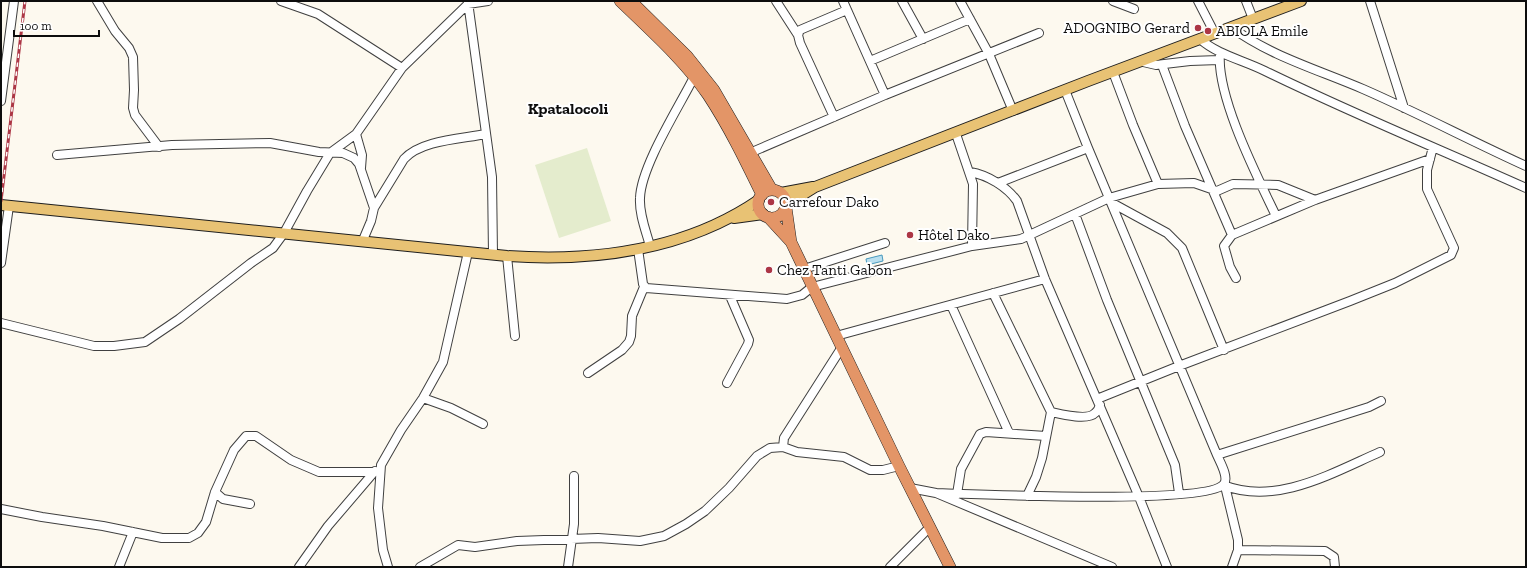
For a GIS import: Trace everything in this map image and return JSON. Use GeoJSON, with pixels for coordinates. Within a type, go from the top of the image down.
{"type":"FeatureCollection","features":[{"type":"Feature","properties":{"kind":"highway"},"geometry":{"type":"LineString","coordinates":[[620,1],[694,77],[707,94],[768,194],[785,198],[791,242],[898,466],[950,567]]}},
{"type":"Feature","properties":{"kind":"highway"},"geometry":{"type":"LineString","coordinates":[[631,1],[675,43],[714,90],[752,152],[768,194]]}},
{"type":"Feature","properties":{"kind":"highway"},"geometry":{"type":"LineString","coordinates":[[768,194],[759,207],[791,242]]}},
{"type":"Feature","properties":{"kind":"highway"},"geometry":{"type":"LineString","coordinates":[[765,215],[779,216],[786,206]]}},
{"type":"Feature","properties":{"kind":"main road"},"geometry":{"type":"LineString","coordinates":[[5,205],[363,240],[507,256],[577,257],[638,249],[695,234],[730,219],[768,194],[815,187],[956,134],[1065,90],[1143,62],[1301,1]]}},
{"type":"Feature","properties":{"kind":"main road"},"geometry":{"type":"LineString","coordinates":[[786,206],[815,187]]}},
{"type":"Feature","properties":{"kind":"main road"},"geometry":{"type":"LineString","coordinates":[[730,219],[765,215]]}},
{"type":"Feature","properties":{"kind":"street"},"geometry":{"type":"LineString","coordinates":[[1,101],[14,1]]}},
{"type":"Feature","properties":{"kind":"street"},"geometry":{"type":"LineString","coordinates":[[97,1],[115,31],[129,48],[133,57],[133,108],[135,115],[160,147]]}},
{"type":"Feature","properties":{"kind":"street"},"geometry":{"type":"LineString","coordinates":[[281,1],[318,14],[402,68]]}},
{"type":"Feature","properties":{"kind":"street"},"geometry":{"type":"LineString","coordinates":[[1,323],[94,346],[114,346],[148,341],[180,319],[251,263],[267,253],[284,233],[330,153],[356,134],[402,68],[468,3],[488,1]]}},
{"type":"Feature","properties":{"kind":"street"},"geometry":{"type":"LineString","coordinates":[[776,1],[798,34],[800,43],[834,117]]}},
{"type":"Feature","properties":{"kind":"street"},"geometry":{"type":"LineString","coordinates":[[843,1],[885,95]]}},
{"type":"Feature","properties":{"kind":"street"},"geometry":{"type":"LineString","coordinates":[[902,1],[923,39]]}},
{"type":"Feature","properties":{"kind":"street"},"geometry":{"type":"LineString","coordinates":[[960,1],[989,54],[1013,111]]}},
{"type":"Feature","properties":{"kind":"street"},"geometry":{"type":"LineString","coordinates":[[1113,1],[1134,9]]}},
{"type":"Feature","properties":{"kind":"street"},"geometry":{"type":"LineString","coordinates":[[1198,1],[1215,34]]}},
{"type":"Feature","properties":{"kind":"street"},"geometry":{"type":"LineString","coordinates":[[1246,1],[1253,19]]}},
{"type":"Feature","properties":{"kind":"street"},"geometry":{"type":"LineString","coordinates":[[1370,1],[1404,108]]}},
{"type":"Feature","properties":{"kind":"street"},"geometry":{"type":"LineString","coordinates":[[468,3],[492,177],[493,255]]}},
{"type":"Feature","properties":{"kind":"street"},"geometry":{"type":"LineString","coordinates":[[798,34],[800,30],[847,10]]}},
{"type":"Feature","properties":{"kind":"street"},"geometry":{"type":"LineString","coordinates":[[870,61],[970,19]]}},
{"type":"Feature","properties":{"kind":"street"},"geometry":{"type":"LineString","coordinates":[[1231,27],[1244,37],[1272,52],[1404,108],[1526,166]]}},
{"type":"Feature","properties":{"kind":"street"},"geometry":{"type":"LineString","coordinates":[[752,152],[885,95],[1039,33]]}},
{"type":"Feature","properties":{"kind":"street"},"geometry":{"type":"LineString","coordinates":[[1200,39],[1220,56],[1260,68],[1353,113],[1526,188]]}},
{"type":"Feature","properties":{"kind":"street"},"geometry":{"type":"LineString","coordinates":[[1143,62],[1151,65],[1162,65],[1220,56]]}},
{"type":"Feature","properties":{"kind":"street"},"geometry":{"type":"LineString","coordinates":[[1220,56],[1226,96],[1232,115],[1276,216]]}},
{"type":"Feature","properties":{"kind":"street"},"geometry":{"type":"LineString","coordinates":[[1162,65],[1170,89],[1211,189],[1232,235]]}},
{"type":"Feature","properties":{"kind":"street"},"geometry":{"type":"LineString","coordinates":[[1113,72],[1133,125],[1158,184]]}},
{"type":"Feature","properties":{"kind":"street"},"geometry":{"type":"LineString","coordinates":[[650,246],[640,207],[641,190],[660,141],[694,77]]}},
{"type":"Feature","properties":{"kind":"street"},"geometry":{"type":"LineString","coordinates":[[1065,90],[1225,476],[1224,486],[1237,531],[1238,550],[1232,567]]}},
{"type":"Feature","properties":{"kind":"street"},"geometry":{"type":"LineString","coordinates":[[356,134],[362,155],[361,168]]}},
{"type":"Feature","properties":{"kind":"street"},"geometry":{"type":"LineString","coordinates":[[363,240],[371,221],[374,208],[410,153],[427,145],[486,134]]}},
{"type":"Feature","properties":{"kind":"street"},"geometry":{"type":"LineString","coordinates":[[956,134],[970,172],[974,191],[972,246]]}},
{"type":"Feature","properties":{"kind":"street"},"geometry":{"type":"LineString","coordinates":[[57,155],[160,147],[270,143],[330,153],[343,153],[354,158],[361,168],[374,208]]}},
{"type":"Feature","properties":{"kind":"street"},"geometry":{"type":"LineString","coordinates":[[1098,402],[1140,381],[1368,294],[1450,255],[1454,248],[1427,189],[1426,180],[1433,147]]}},
{"type":"Feature","properties":{"kind":"street"},"geometry":{"type":"LineString","coordinates":[[998,183],[1088,148]]}},
{"type":"Feature","properties":{"kind":"street"},"geometry":{"type":"LineString","coordinates":[[1236,278],[1230,267],[1224,246],[1232,235],[1315,200],[1430,159]]}},
{"type":"Feature","properties":{"kind":"street"},"geometry":{"type":"LineString","coordinates":[[970,172],[976,173],[998,183],[1012,194],[1017,201],[1045,279],[1139,497],[1167,567]]}},
{"type":"Feature","properties":{"kind":"street"},"geometry":{"type":"LineString","coordinates":[[644,287],[730,296],[787,299],[802,295],[812,287],[972,246],[1011,241],[1075,214],[1158,184],[1194,183],[1217,191],[1233,184],[1284,186],[1315,200]]}},
{"type":"Feature","properties":{"kind":"street"},"geometry":{"type":"LineString","coordinates":[[1110,201],[1167,233],[1182,248],[1224,350]]}},
{"type":"Feature","properties":{"kind":"street"},"geometry":{"type":"LineString","coordinates":[[1,263],[5,205]]}},
{"type":"Feature","properties":{"kind":"street"},"geometry":{"type":"LineString","coordinates":[[1075,214],[1140,381],[1175,465],[1180,493]]}},
{"type":"Feature","properties":{"kind":"street"},"geometry":{"type":"LineString","coordinates":[[804,270],[885,243]]}},
{"type":"Feature","properties":{"kind":"street"},"geometry":{"type":"LineString","coordinates":[[588,373],[622,350],[629,342],[631,336],[632,316],[644,287],[638,249]]}},
{"type":"Feature","properties":{"kind":"street"},"geometry":{"type":"LineString","coordinates":[[299,567],[328,526],[381,465],[401,430],[423,398],[443,362],[468,252]]}},
{"type":"Feature","properties":{"kind":"street"},"geometry":{"type":"LineString","coordinates":[[507,256],[515,336]]}},
{"type":"Feature","properties":{"kind":"street"},"geometry":{"type":"LineString","coordinates":[[836,336],[1045,279]]}},
{"type":"Feature","properties":{"kind":"street"},"geometry":{"type":"LineString","coordinates":[[994,294],[1051,412],[1036,477],[1027,496]]}},
{"type":"Feature","properties":{"kind":"street"},"geometry":{"type":"LineString","coordinates":[[727,383],[749,340],[730,296]]}},
{"type":"Feature","properties":{"kind":"street"},"geometry":{"type":"LineString","coordinates":[[950,305],[1008,433]]}},
{"type":"Feature","properties":{"kind":"street"},"geometry":{"type":"LineString","coordinates":[[783,447],[784,438],[842,347]]}},
{"type":"Feature","properties":{"kind":"street"},"geometry":{"type":"LineString","coordinates":[[423,398],[452,408],[483,424]]}},
{"type":"Feature","properties":{"kind":"street"},"geometry":{"type":"LineString","coordinates":[[1217,455],[1369,407],[1381,401]]}},
{"type":"Feature","properties":{"kind":"street"},"geometry":{"type":"LineString","coordinates":[[1051,412],[1083,417],[1091,416],[1097,412],[1098,402]]}},
{"type":"Feature","properties":{"kind":"street"},"geometry":{"type":"LineString","coordinates":[[957,494],[961,469],[980,434],[986,432],[1046,436]]}},
{"type":"Feature","properties":{"kind":"street"},"geometry":{"type":"LineString","coordinates":[[1,509],[173,539],[189,538],[198,533],[206,522],[215,492],[234,450],[246,436],[256,436],[291,460],[319,472],[374,472]]}},
{"type":"Feature","properties":{"kind":"street"},"geometry":{"type":"LineString","coordinates":[[420,567],[458,545],[475,547],[517,541],[598,538],[640,541],[664,536],[686,524],[705,511],[729,488],[757,456],[770,448],[783,447],[797,452],[844,457],[870,470],[883,470],[898,466]]}},
{"type":"Feature","properties":{"kind":"street"},"geometry":{"type":"LineString","coordinates":[[910,488],[936,493],[957,494],[1139,497],[1206,490],[1224,486],[1247,492],[1282,490],[1310,482],[1380,452]]}},
{"type":"Feature","properties":{"kind":"street"},"geometry":{"type":"LineString","coordinates":[[381,465],[378,508],[382,550],[388,567]]}},
{"type":"Feature","properties":{"kind":"street"},"geometry":{"type":"LineString","coordinates":[[568,567],[573,540],[574,476]]}},
{"type":"Feature","properties":{"kind":"street"},"geometry":{"type":"LineString","coordinates":[[215,492],[229,501],[250,504]]}},
{"type":"Feature","properties":{"kind":"street"},"geometry":{"type":"LineString","coordinates":[[936,493],[1112,567]]}},
{"type":"Feature","properties":{"kind":"street"},"geometry":{"type":"LineString","coordinates":[[890,567],[930,527]]}},
{"type":"Feature","properties":{"kind":"street"},"geometry":{"type":"LineString","coordinates":[[119,567],[133,532]]}},
{"type":"Feature","properties":{"kind":"street"},"geometry":{"type":"LineString","coordinates":[[1238,550],[1325,551],[1334,557],[1335,567]]}},
{"type":"Feature","properties":{"kind":"green space"},"geometry":{"type":"Polygon","coordinates":[[[587,148],[611,221],[559,238],[535,165],[587,148]]]}},
{"type":"Feature","properties":{"kind":"water"},"geometry":{"type":"Polygon","coordinates":[[[882,255],[883,261],[867,265],[866,259],[882,255]]]}},
{"type":"Feature","properties":{"kind":"railway"},"geometry":{"type":"LineString","coordinates":[[1,201],[25,1]]}},
{"type":"Feature","properties":{"kind":"place","name":"ADOGNIBO Gerard"},"geometry":{"type":"Point","coordinates":[1198,28]}},
{"type":"Feature","properties":{"kind":"place","name":"ABIOLA Emile"},"geometry":{"type":"Point","coordinates":[1208,31]}},
{"type":"Feature","properties":{"kind":"place","name":"Carrefour Dako"},"geometry":{"type":"Point","coordinates":[771,202]}},
{"type":"Feature","properties":{"kind":"place","name":"Hôtel Dako"},"geometry":{"type":"Point","coordinates":[910,235]}},
{"type":"Feature","properties":{"kind":"place","name":"Chez Tanti Gabon"},"geometry":{"type":"Point","coordinates":[769,270]}},
{"type":"Feature","properties":{"kind":"district","name":"Kpatalocoli"},"geometry":{"type":"Point","coordinates":[568,108]}}]}
